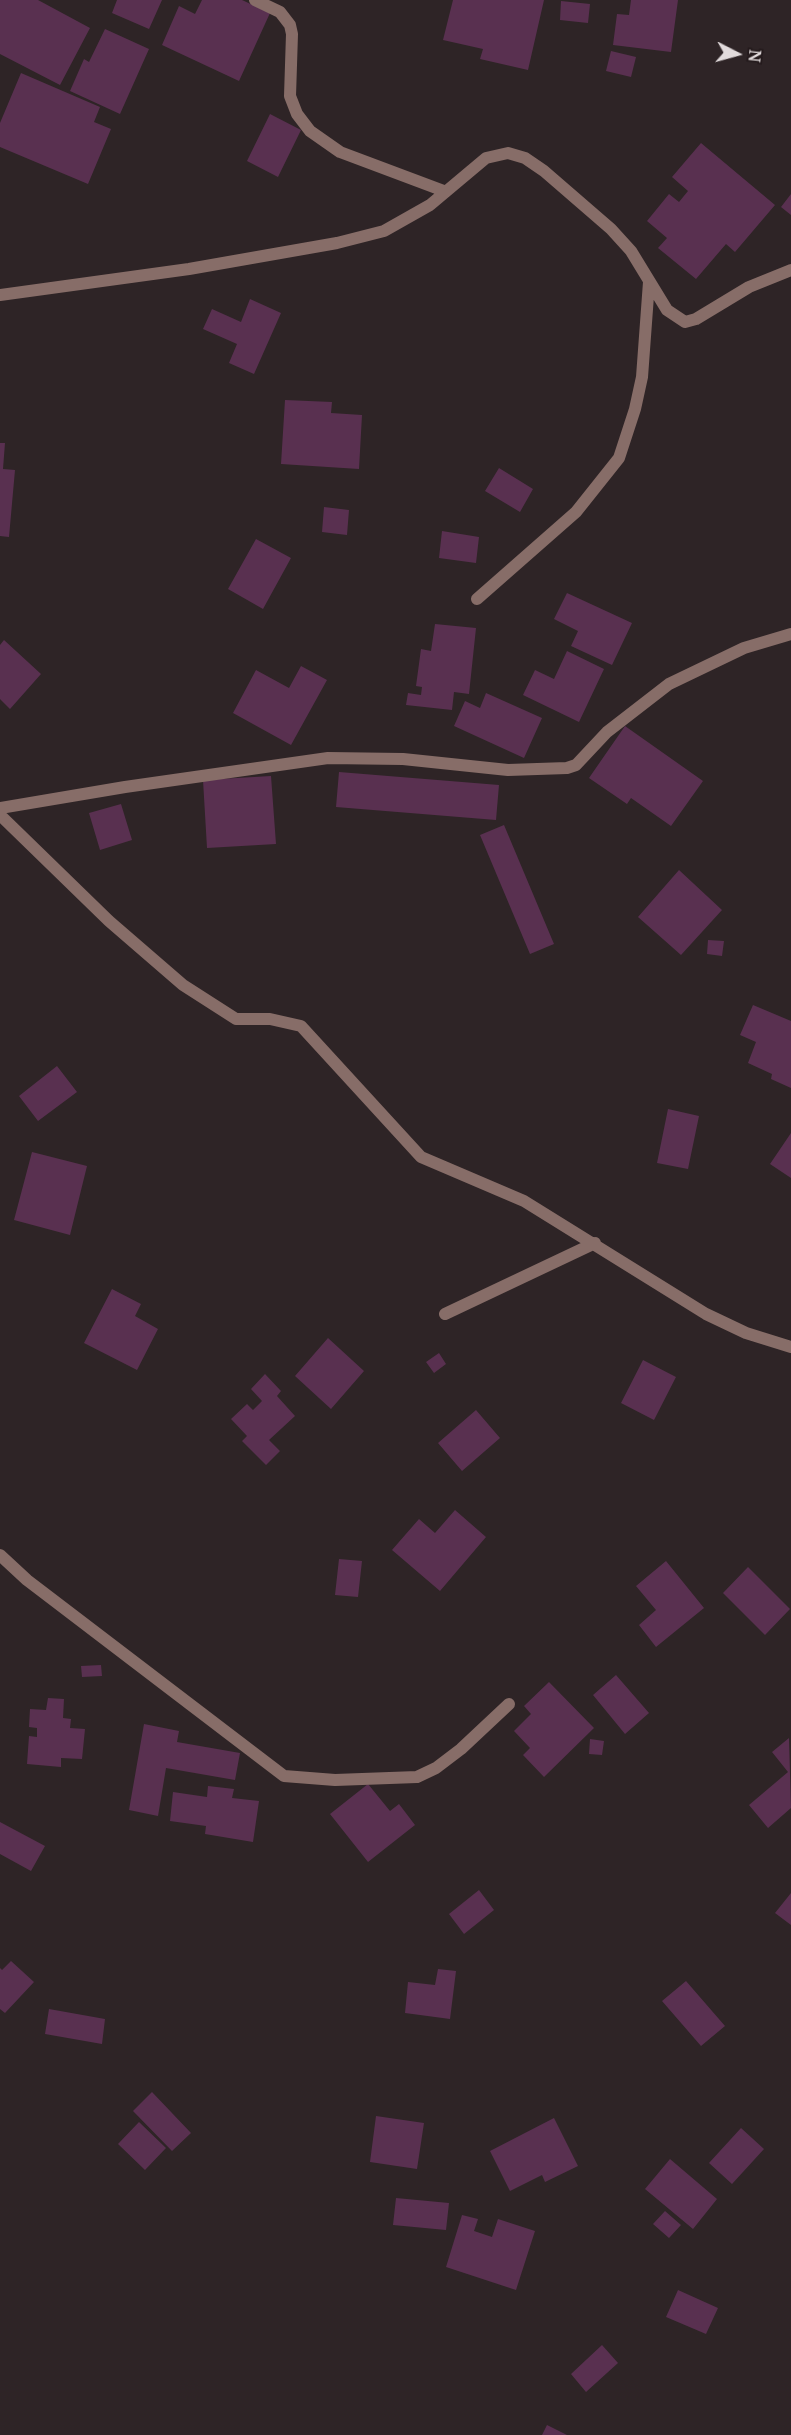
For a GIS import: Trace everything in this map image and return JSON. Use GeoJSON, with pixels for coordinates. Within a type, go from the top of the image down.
{"type":"FeatureCollection","features":[{"type":"Feature","properties":{"kind":"street"},"geometry":{"type":"LineString","coordinates":[[255,0],[280,12],[290,25],[292,34],[290,96],[297,114],[310,131],[340,152],[444,191]]}},
{"type":"Feature","properties":{"kind":"street"},"geometry":{"type":"LineString","coordinates":[[0,295],[189,269],[337,243],[393,227],[425,209],[486,158],[500,154],[518,154],[544,171],[611,229],[631,251],[667,310],[675,317],[689,322],[749,287],[791,270]]}},
{"type":"Feature","properties":{"kind":"street"},"geometry":{"type":"LineString","coordinates":[[477,599],[576,512],[618,458],[635,409],[642,377],[649,282]]}},
{"type":"Feature","properties":{"kind":"street"},"geometry":{"type":"LineString","coordinates":[[0,808],[73,795],[328,758],[404,759],[508,770],[567,768],[576,765],[607,732],[669,684],[744,648],[791,634]]}},
{"type":"Feature","properties":{"kind":"street"},"geometry":{"type":"LineString","coordinates":[[0,815],[109,921],[183,985],[236,1019],[270,1018],[301,1026],[421,1157],[524,1201],[706,1314],[746,1333],[791,1347]]}},
{"type":"Feature","properties":{"kind":"street"},"geometry":{"type":"LineString","coordinates":[[445,1314],[595,1243]]}},
{"type":"Feature","properties":{"kind":"street"},"geometry":{"type":"LineString","coordinates":[[0,1555],[27,1580],[284,1776],[335,1780],[417,1777],[436,1768],[461,1749],[509,1704]]}},
{"type":"Feature","properties":{"kind":"building"},"geometry":{"type":"Polygon","coordinates":[[[0,0],[38,0],[90,28],[60,85],[0,54],[0,0]]]}},
{"type":"Feature","properties":{"kind":"building"},"geometry":{"type":"Polygon","coordinates":[[[117,0],[162,0],[149,29],[112,13],[117,0]]]}},
{"type":"Feature","properties":{"kind":"building"},"geometry":{"type":"Polygon","coordinates":[[[202,0],[242,0],[270,13],[239,81],[162,45],[179,6],[195,14],[202,0]]]}},
{"type":"Feature","properties":{"kind":"building"},"geometry":{"type":"Polygon","coordinates":[[[453,0],[544,0],[528,70],[480,59],[483,49],[443,40],[453,0]]]}},
{"type":"Feature","properties":{"kind":"building"},"geometry":{"type":"Polygon","coordinates":[[[631,0],[678,0],[671,52],[613,45],[617,14],[629,15],[631,0]]]}},
{"type":"Feature","properties":{"kind":"building"},"geometry":{"type":"Polygon","coordinates":[[[561,1],[590,4],[588,23],[560,20],[561,1]]]}},
{"type":"Feature","properties":{"kind":"building"},"geometry":{"type":"Polygon","coordinates":[[[105,29],[149,49],[120,114],[70,91],[84,59],[89,62],[105,29]]]}},
{"type":"Feature","properties":{"kind":"building"},"geometry":{"type":"Polygon","coordinates":[[[611,51],[636,57],[631,77],[606,71],[611,51]]]}},
{"type":"Feature","properties":{"kind":"building"},"geometry":{"type":"Polygon","coordinates":[[[21,73],[100,107],[94,122],[111,129],[88,184],[0,147],[0,123],[21,73]]]}},
{"type":"Feature","properties":{"kind":"building"},"geometry":{"type":"Polygon","coordinates":[[[270,114],[301,130],[278,177],[247,161],[270,114]]]}},
{"type":"Feature","properties":{"kind":"building"},"geometry":{"type":"Polygon","coordinates":[[[701,143],[775,205],[735,252],[726,244],[696,279],[658,248],[667,238],[647,221],[669,194],[679,202],[688,191],[672,177],[701,143]]]}},
{"type":"Feature","properties":{"kind":"building"},"geometry":{"type":"Polygon","coordinates":[[[791,194],[791,215],[781,207],[791,194]]]}},
{"type":"Feature","properties":{"kind":"building"},"geometry":{"type":"Polygon","coordinates":[[[250,299],[281,313],[254,374],[229,363],[237,344],[203,329],[212,309],[241,322],[250,299]]]}},
{"type":"Feature","properties":{"kind":"building"},"geometry":{"type":"Polygon","coordinates":[[[285,400],[332,402],[331,413],[362,415],[359,469],[281,464],[285,400]]]}},
{"type":"Feature","properties":{"kind":"building"},"geometry":{"type":"Polygon","coordinates":[[[0,443],[5,443],[3,469],[15,470],[9,537],[0,536],[0,443]]]}},
{"type":"Feature","properties":{"kind":"building"},"geometry":{"type":"Polygon","coordinates":[[[499,468],[533,489],[520,512],[485,491],[499,468]]]}},
{"type":"Feature","properties":{"kind":"building"},"geometry":{"type":"Polygon","coordinates":[[[324,507],[349,510],[347,535],[322,532],[324,507]]]}},
{"type":"Feature","properties":{"kind":"building"},"geometry":{"type":"Polygon","coordinates":[[[442,531],[479,537],[476,563],[439,558],[442,531]]]}},
{"type":"Feature","properties":{"kind":"building"},"geometry":{"type":"Polygon","coordinates":[[[256,539],[291,558],[263,609],[228,589],[256,539]]]}},
{"type":"Feature","properties":{"kind":"building"},"geometry":{"type":"Polygon","coordinates":[[[567,593],[632,623],[612,665],[571,646],[578,631],[554,619],[567,593]]]}},
{"type":"Feature","properties":{"kind":"building"},"geometry":{"type":"Polygon","coordinates":[[[435,624],[476,628],[469,694],[454,692],[452,710],[406,705],[408,693],[421,695],[422,687],[416,686],[421,649],[431,651],[435,624]]]}},
{"type":"Feature","properties":{"kind":"building"},"geometry":{"type":"Polygon","coordinates":[[[4,640],[41,674],[10,709],[0,699],[0,645],[4,640]]]}},
{"type":"Feature","properties":{"kind":"building"},"geometry":{"type":"Polygon","coordinates":[[[567,651],[604,669],[579,722],[523,695],[535,670],[554,679],[567,651]]]}},
{"type":"Feature","properties":{"kind":"building"},"geometry":{"type":"Polygon","coordinates":[[[301,666],[327,680],[291,745],[233,713],[256,670],[289,688],[301,666]]]}},
{"type":"Feature","properties":{"kind":"building"},"geometry":{"type":"Polygon","coordinates":[[[486,693],[542,718],[524,758],[454,726],[465,701],[480,708],[486,693]]]}},
{"type":"Feature","properties":{"kind":"building"},"geometry":{"type":"Polygon","coordinates":[[[625,726],[703,781],[671,826],[631,798],[627,804],[589,778],[625,726]]]}},
{"type":"Feature","properties":{"kind":"building"},"geometry":{"type":"Polygon","coordinates":[[[339,772],[499,785],[496,820],[336,807],[339,772]]]}},
{"type":"Feature","properties":{"kind":"building"},"geometry":{"type":"Polygon","coordinates":[[[271,776],[276,844],[207,848],[203,780],[271,776]]]}},
{"type":"Feature","properties":{"kind":"building"},"geometry":{"type":"Polygon","coordinates":[[[121,804],[132,840],[100,850],[89,813],[121,804]]]}},
{"type":"Feature","properties":{"kind":"building"},"geometry":{"type":"Polygon","coordinates":[[[504,825],[554,944],[530,954],[480,835],[504,825]]]}},
{"type":"Feature","properties":{"kind":"building"},"geometry":{"type":"Polygon","coordinates":[[[679,870],[722,910],[681,955],[638,917],[679,870]]]}},
{"type":"Feature","properties":{"kind":"building"},"geometry":{"type":"Polygon","coordinates":[[[708,940],[724,941],[722,956],[707,954],[708,940]]]}},
{"type":"Feature","properties":{"kind":"building"},"geometry":{"type":"Polygon","coordinates":[[[753,1005],[791,1021],[791,1088],[771,1079],[772,1074],[748,1063],[756,1042],[740,1035],[753,1005]]]}},
{"type":"Feature","properties":{"kind":"building"},"geometry":{"type":"Polygon","coordinates":[[[57,1066],[77,1092],[38,1121],[19,1096],[57,1066]]]}},
{"type":"Feature","properties":{"kind":"building"},"geometry":{"type":"Polygon","coordinates":[[[668,1109],[699,1116],[688,1169],[657,1163],[668,1109]]]}},
{"type":"Feature","properties":{"kind":"building"},"geometry":{"type":"Polygon","coordinates":[[[791,1133],[791,1178],[770,1164],[791,1133]]]}},
{"type":"Feature","properties":{"kind":"building"},"geometry":{"type":"Polygon","coordinates":[[[32,1152],[87,1166],[70,1235],[14,1220],[32,1152]]]}},
{"type":"Feature","properties":{"kind":"building"},"geometry":{"type":"Polygon","coordinates":[[[112,1289],[141,1304],[135,1316],[158,1329],[137,1370],[84,1343],[112,1289]]]}},
{"type":"Feature","properties":{"kind":"building"},"geometry":{"type":"Polygon","coordinates":[[[328,1338],[364,1371],[331,1409],[295,1376],[328,1338]]]}},
{"type":"Feature","properties":{"kind":"building"},"geometry":{"type":"Polygon","coordinates":[[[439,1353],[446,1364],[434,1373],[426,1362],[439,1353]]]}},
{"type":"Feature","properties":{"kind":"building"},"geometry":{"type":"Polygon","coordinates":[[[643,1360],[676,1377],[654,1420],[621,1403],[643,1360]]]}},
{"type":"Feature","properties":{"kind":"building"},"geometry":{"type":"Polygon","coordinates":[[[265,1374],[281,1391],[277,1396],[295,1416],[269,1440],[280,1451],[266,1465],[242,1441],[247,1436],[231,1419],[247,1404],[253,1410],[262,1401],[251,1389],[265,1374]]]}},
{"type":"Feature","properties":{"kind":"building"},"geometry":{"type":"Polygon","coordinates":[[[476,1410],[500,1438],[462,1471],[438,1443],[476,1410]]]}},
{"type":"Feature","properties":{"kind":"building"},"geometry":{"type":"Polygon","coordinates":[[[455,1510],[486,1537],[440,1591],[392,1550],[419,1519],[435,1533],[455,1510]]]}},
{"type":"Feature","properties":{"kind":"building"},"geometry":{"type":"Polygon","coordinates":[[[339,1559],[362,1561],[358,1597],[335,1595],[339,1559]]]}},
{"type":"Feature","properties":{"kind":"building"},"geometry":{"type":"Polygon","coordinates":[[[666,1561],[704,1608],[656,1647],[639,1625],[656,1610],[636,1586],[666,1561]]]}},
{"type":"Feature","properties":{"kind":"building"},"geometry":{"type":"Polygon","coordinates":[[[748,1567],[790,1609],[765,1635],[723,1593],[748,1567]]]}},
{"type":"Feature","properties":{"kind":"building"},"geometry":{"type":"Polygon","coordinates":[[[101,1665],[102,1676],[82,1677],[81,1666],[101,1665]]]}},
{"type":"Feature","properties":{"kind":"building"},"geometry":{"type":"Polygon","coordinates":[[[616,1675],[649,1713],[625,1734],[593,1695],[616,1675]]]}},
{"type":"Feature","properties":{"kind":"building"},"geometry":{"type":"Polygon","coordinates":[[[549,1682],[594,1728],[544,1777],[523,1755],[530,1748],[514,1731],[531,1714],[524,1706],[549,1682]]]}},
{"type":"Feature","properties":{"kind":"building"},"geometry":{"type":"Polygon","coordinates":[[[48,1698],[64,1699],[63,1718],[71,1719],[70,1728],[85,1729],[82,1759],[61,1758],[61,1767],[27,1764],[29,1736],[37,1737],[37,1728],[29,1727],[30,1709],[46,1710],[48,1698]]]}},
{"type":"Feature","properties":{"kind":"building"},"geometry":{"type":"Polygon","coordinates":[[[144,1724],[179,1731],[177,1742],[240,1753],[235,1780],[166,1768],[158,1816],[129,1810],[144,1724]]]}},
{"type":"Feature","properties":{"kind":"building"},"geometry":{"type":"Polygon","coordinates":[[[789,1738],[791,1808],[768,1828],[749,1805],[788,1772],[772,1752],[789,1738]]]}},
{"type":"Feature","properties":{"kind":"building"},"geometry":{"type":"Polygon","coordinates":[[[590,1739],[604,1741],[602,1755],[589,1754],[590,1739]]]}},
{"type":"Feature","properties":{"kind":"building"},"geometry":{"type":"Polygon","coordinates":[[[368,1784],[390,1811],[399,1804],[415,1825],[368,1862],[330,1814],[368,1784]]]}},
{"type":"Feature","properties":{"kind":"building"},"geometry":{"type":"Polygon","coordinates":[[[208,1786],[234,1789],[232,1798],[259,1801],[253,1842],[205,1834],[206,1826],[170,1821],[173,1792],[207,1797],[208,1786]]]}},
{"type":"Feature","properties":{"kind":"building"},"geometry":{"type":"Polygon","coordinates":[[[0,1822],[45,1846],[31,1871],[0,1854],[0,1822]]]}},
{"type":"Feature","properties":{"kind":"building"},"geometry":{"type":"Polygon","coordinates":[[[479,1890],[494,1910],[464,1934],[449,1914],[479,1890]]]}},
{"type":"Feature","properties":{"kind":"building"},"geometry":{"type":"Polygon","coordinates":[[[791,1893],[791,1925],[775,1913],[791,1893]]]}},
{"type":"Feature","properties":{"kind":"building"},"geometry":{"type":"Polygon","coordinates":[[[11,1961],[34,1982],[5,2013],[0,2009],[0,1968],[2,1970],[11,1961]]]}},
{"type":"Feature","properties":{"kind":"building"},"geometry":{"type":"Polygon","coordinates":[[[438,1969],[456,1971],[450,2019],[405,2013],[408,1982],[435,1985],[438,1969]]]}},
{"type":"Feature","properties":{"kind":"building"},"geometry":{"type":"Polygon","coordinates":[[[686,1981],[725,2026],[701,2046],[662,2001],[686,1981]]]}},
{"type":"Feature","properties":{"kind":"building"},"geometry":{"type":"Polygon","coordinates":[[[49,2009],[105,2019],[102,2044],[45,2034],[49,2009]]]}},
{"type":"Feature","properties":{"kind":"building"},"geometry":{"type":"Polygon","coordinates":[[[152,2092],[191,2133],[172,2151],[133,2111],[152,2092]]]}},
{"type":"Feature","properties":{"kind":"building"},"geometry":{"type":"Polygon","coordinates":[[[376,2116],[424,2123],[417,2169],[370,2162],[376,2116]]]}},
{"type":"Feature","properties":{"kind":"building"},"geometry":{"type":"Polygon","coordinates":[[[554,2118],[578,2166],[545,2182],[542,2175],[510,2191],[490,2151],[554,2118]]]}},
{"type":"Feature","properties":{"kind":"building"},"geometry":{"type":"Polygon","coordinates":[[[139,2122],[166,2148],[145,2170],[118,2144],[139,2122]]]}},
{"type":"Feature","properties":{"kind":"building"},"geometry":{"type":"Polygon","coordinates":[[[741,2128],[764,2149],[732,2184],[709,2163],[741,2128]]]}},
{"type":"Feature","properties":{"kind":"building"},"geometry":{"type":"Polygon","coordinates":[[[670,2159],[717,2199],[693,2229],[645,2189],[670,2159]]]}},
{"type":"Feature","properties":{"kind":"building"},"geometry":{"type":"Polygon","coordinates":[[[396,2198],[449,2203],[446,2230],[393,2225],[396,2198]]]}},
{"type":"Feature","properties":{"kind":"building"},"geometry":{"type":"Polygon","coordinates":[[[665,2211],[681,2225],[669,2238],[653,2224],[665,2211]]]}},
{"type":"Feature","properties":{"kind":"building"},"geometry":{"type":"Polygon","coordinates":[[[462,2215],[478,2219],[474,2231],[492,2237],[498,2219],[535,2231],[516,2290],[446,2267],[462,2215]]]}},
{"type":"Feature","properties":{"kind":"building"},"geometry":{"type":"Polygon","coordinates":[[[678,2290],[718,2308],[706,2334],[666,2317],[678,2290]]]}},
{"type":"Feature","properties":{"kind":"building"},"geometry":{"type":"Polygon","coordinates":[[[602,2345],[618,2363],[586,2392],[571,2374],[602,2345]]]}},
{"type":"Feature","properties":{"kind":"building"},"geometry":{"type":"Polygon","coordinates":[[[547,2425],[567,2435],[542,2435],[547,2425]]]}}]}
